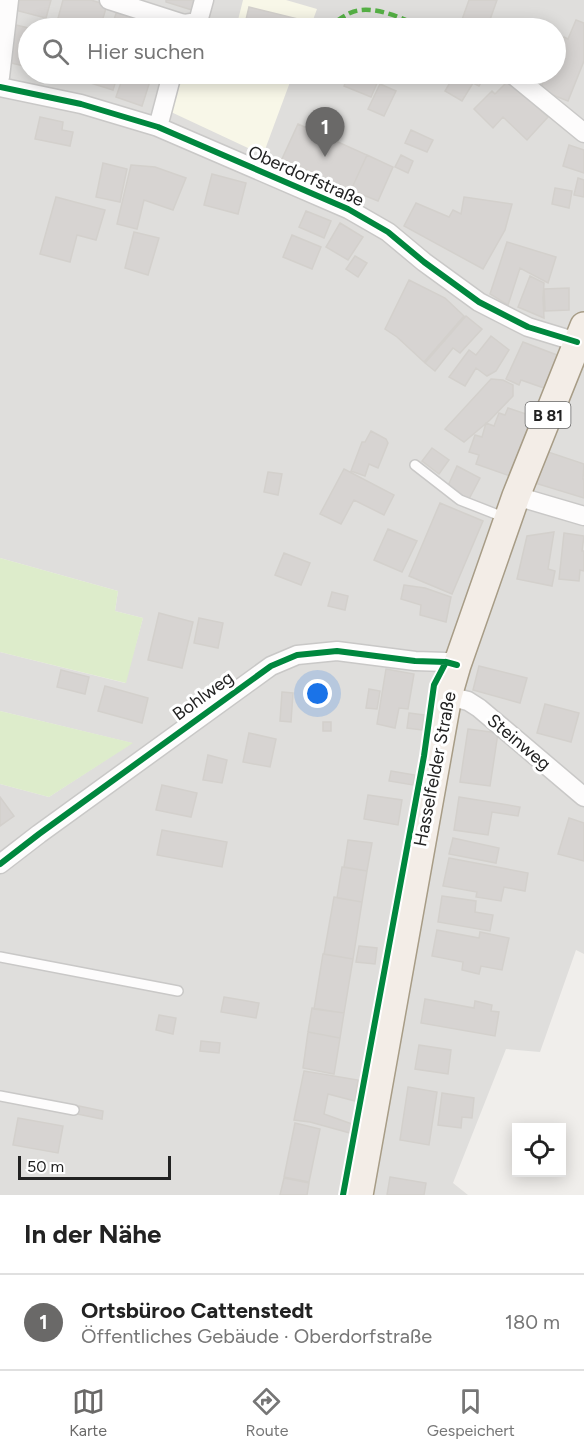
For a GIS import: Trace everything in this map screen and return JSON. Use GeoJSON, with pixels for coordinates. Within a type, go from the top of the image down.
{"type":"FeatureCollection","features":[{"type":"Feature","properties":{"kind":"main road","name":"Hasselfelder Straße"},"geometry":{"type":"LineString","coordinates":[[359,1195],[448,696],[512,507],[580,334]]}},
{"type":"Feature","properties":{"kind":"street"},"geometry":{"type":"LineString","coordinates":[[0,77],[9,0]]}},
{"type":"Feature","properties":{"kind":"street"},"geometry":{"type":"LineString","coordinates":[[108,0],[161,18]]}},
{"type":"Feature","properties":{"kind":"street"},"geometry":{"type":"LineString","coordinates":[[199,18],[204,0]]}},
{"type":"Feature","properties":{"kind":"street"},"geometry":{"type":"LineString","coordinates":[[158,127],[169,84]]}},
{"type":"Feature","properties":{"kind":"street"},"geometry":{"type":"LineString","coordinates":[[524,84],[584,133]]}},
{"type":"Feature","properties":{"kind":"street","name":"Oberdorfstraße"},"geometry":{"type":"LineString","coordinates":[[0,87],[81,104],[158,127],[348,209],[388,232],[424,262],[479,302],[528,327],[580,334]]}},
{"type":"Feature","properties":{"kind":"street"},"geometry":{"type":"LineString","coordinates":[[512,507],[584,516]]}},
{"type":"Feature","properties":{"kind":"street","name":"Bohlweg"},"geometry":{"type":"LineString","coordinates":[[0,864],[271,666],[297,655],[337,651],[457,665]]}},
{"type":"Feature","properties":{"kind":"street","name":"Steinweg"},"geometry":{"type":"LineString","coordinates":[[448,696],[468,701],[479,708],[584,797]]}},
{"type":"Feature","properties":{"kind":"lane"},"geometry":{"type":"LineString","coordinates":[[415,465],[459,500],[512,507]]}},
{"type":"Feature","properties":{"kind":"lane"},"geometry":{"type":"LineString","coordinates":[[0,957],[178,991]]}},
{"type":"Feature","properties":{"kind":"lane"},"geometry":{"type":"LineString","coordinates":[[0,1096],[74,1110]]}},
{"type":"Feature","properties":{"kind":"shaded area"},"geometry":{"type":"Polygon","coordinates":[[[0,0],[584,0],[584,954],[576,950],[540,1052],[506,1049],[453,1183],[468,1195],[0,1195],[0,784],[49,797],[132,743],[0,711],[0,652],[125,683],[143,618],[115,611],[118,591],[0,558],[0,0]]]}},
{"type":"Feature","properties":{"kind":"shaded area"},"geometry":{"type":"Polygon","coordinates":[[[243,0],[286,0],[317,9],[314,18],[238,18],[243,0]]]}},
{"type":"Feature","properties":{"kind":"shaded area"},"geometry":{"type":"Polygon","coordinates":[[[179,84],[289,84],[263,155],[171,112],[179,84]]]}},
{"type":"Feature","properties":{"kind":"green space"},"geometry":{"type":"Polygon","coordinates":[[[0,558],[118,591],[115,611],[143,618],[126,683],[0,652],[0,558]]]}},
{"type":"Feature","properties":{"kind":"green space"},"geometry":{"type":"Polygon","coordinates":[[[0,711],[133,743],[49,797],[0,784],[0,711]]]}},
{"type":"Feature","properties":{"kind":"building"},"geometry":{"type":"Polygon","coordinates":[[[17,0],[51,0],[46,18],[15,10],[17,0]]]}},
{"type":"Feature","properties":{"kind":"building"},"geometry":{"type":"Polygon","coordinates":[[[63,0],[91,0],[107,5],[103,18],[58,18],[63,0]]]}},
{"type":"Feature","properties":{"kind":"building"},"geometry":{"type":"Polygon","coordinates":[[[166,0],[195,0],[192,10],[166,2],[166,0]]]}},
{"type":"Feature","properties":{"kind":"building"},"geometry":{"type":"Polygon","coordinates":[[[469,0],[497,0],[491,18],[463,18],[469,0]]]}},
{"type":"Feature","properties":{"kind":"building"},"geometry":{"type":"Polygon","coordinates":[[[249,7],[294,18],[246,18],[249,7]]]}},
{"type":"Feature","properties":{"kind":"building"},"geometry":{"type":"Polygon","coordinates":[[[118,8],[148,18],[114,18],[118,8]]]}},
{"type":"Feature","properties":{"kind":"building"},"geometry":{"type":"Polygon","coordinates":[[[576,20],[584,23],[584,61],[568,101],[540,90],[542,84],[566,84],[566,38],[568,39],[576,20]]]}},
{"type":"Feature","properties":{"kind":"building"},"geometry":{"type":"Polygon","coordinates":[[[16,25],[18,25],[18,65],[7,62],[16,25]]]}},
{"type":"Feature","properties":{"kind":"building"},"geometry":{"type":"Polygon","coordinates":[[[94,84],[115,84],[113,90],[94,84]]]}},
{"type":"Feature","properties":{"kind":"building"},"geometry":{"type":"Polygon","coordinates":[[[121,84],[149,84],[142,106],[116,97],[121,84]]]}},
{"type":"Feature","properties":{"kind":"building"},"geometry":{"type":"Polygon","coordinates":[[[345,84],[377,84],[371,97],[344,86],[345,84]]]}},
{"type":"Feature","properties":{"kind":"building"},"geometry":{"type":"Polygon","coordinates":[[[380,84],[396,91],[384,116],[368,109],[380,84]]]}},
{"type":"Feature","properties":{"kind":"building"},"geometry":{"type":"Polygon","coordinates":[[[449,84],[472,84],[462,101],[445,91],[449,84]]]}},
{"type":"Feature","properties":{"kind":"building"},"geometry":{"type":"Polygon","coordinates":[[[505,84],[513,84],[548,117],[527,140],[503,117],[493,128],[474,109],[492,91],[495,94],[505,84]]]}},
{"type":"Feature","properties":{"kind":"building"},"geometry":{"type":"Polygon","coordinates":[[[40,117],[63,122],[62,130],[73,132],[70,146],[35,139],[40,117]]]}},
{"type":"Feature","properties":{"kind":"building"},"geometry":{"type":"Polygon","coordinates":[[[298,124],[367,155],[351,190],[282,159],[298,124]]]}},
{"type":"Feature","properties":{"kind":"building"},"geometry":{"type":"Polygon","coordinates":[[[411,130],[433,140],[427,152],[405,143],[411,130]]]}},
{"type":"Feature","properties":{"kind":"building"},"geometry":{"type":"Polygon","coordinates":[[[569,145],[584,150],[584,173],[563,166],[569,145]]]}},
{"type":"Feature","properties":{"kind":"building"},"geometry":{"type":"Polygon","coordinates":[[[367,155],[393,167],[378,201],[351,190],[367,155]]]}},
{"type":"Feature","properties":{"kind":"building"},"geometry":{"type":"Polygon","coordinates":[[[401,155],[413,161],[408,173],[395,167],[401,155]]]}},
{"type":"Feature","properties":{"kind":"building"},"geometry":{"type":"Polygon","coordinates":[[[103,163],[127,169],[120,202],[96,197],[103,163]]]}},
{"type":"Feature","properties":{"kind":"building"},"geometry":{"type":"Polygon","coordinates":[[[131,165],[155,167],[186,178],[173,210],[144,200],[137,229],[117,224],[131,165]]]}},
{"type":"Feature","properties":{"kind":"building"},"geometry":{"type":"Polygon","coordinates":[[[212,174],[246,183],[238,214],[204,205],[212,174]]]}},
{"type":"Feature","properties":{"kind":"building"},"geometry":{"type":"Polygon","coordinates":[[[578,178],[584,180],[584,197],[574,195],[578,178]]]}},
{"type":"Feature","properties":{"kind":"building"},"geometry":{"type":"Polygon","coordinates":[[[555,188],[572,191],[569,208],[552,204],[555,188]]]}},
{"type":"Feature","properties":{"kind":"building"},"geometry":{"type":"Polygon","coordinates":[[[56,197],[105,210],[96,240],[77,235],[70,262],[40,254],[56,197]]]}},
{"type":"Feature","properties":{"kind":"building"},"geometry":{"type":"Polygon","coordinates":[[[464,197],[512,204],[505,230],[483,269],[404,226],[416,203],[449,217],[453,210],[461,214],[464,197]]]}},
{"type":"Feature","properties":{"kind":"building"},"geometry":{"type":"Polygon","coordinates":[[[306,211],[331,221],[324,238],[299,227],[306,211]]]}},
{"type":"Feature","properties":{"kind":"building"},"geometry":{"type":"Polygon","coordinates":[[[340,223],[363,237],[348,260],[326,247],[340,223]]]}},
{"type":"Feature","properties":{"kind":"building"},"geometry":{"type":"Polygon","coordinates":[[[134,232],[159,238],[148,275],[125,268],[134,232]]]}},
{"type":"Feature","properties":{"kind":"building"},"geometry":{"type":"Polygon","coordinates":[[[292,235],[321,247],[312,269],[283,257],[292,235]]]}},
{"type":"Feature","properties":{"kind":"building"},"geometry":{"type":"Polygon","coordinates":[[[507,242],[556,257],[548,283],[520,268],[508,305],[490,294],[507,242]]]}},
{"type":"Feature","properties":{"kind":"building"},"geometry":{"type":"Polygon","coordinates":[[[355,256],[367,263],[358,277],[346,269],[355,256]]]}},
{"type":"Feature","properties":{"kind":"building"},"geometry":{"type":"Polygon","coordinates":[[[530,276],[544,283],[544,318],[518,307],[530,276]]]}},
{"type":"Feature","properties":{"kind":"building"},"geometry":{"type":"Polygon","coordinates":[[[409,280],[445,298],[464,316],[424,362],[385,329],[409,280]]]}},
{"type":"Feature","properties":{"kind":"building"},"geometry":{"type":"Polygon","coordinates":[[[569,288],[569,310],[545,311],[544,289],[569,288]]]}},
{"type":"Feature","properties":{"kind":"building"},"geometry":{"type":"Polygon","coordinates":[[[466,316],[482,329],[460,353],[453,348],[435,371],[425,363],[466,316]]]}},
{"type":"Feature","properties":{"kind":"building"},"geometry":{"type":"Polygon","coordinates":[[[491,336],[509,350],[496,371],[487,376],[476,368],[465,386],[449,377],[469,350],[476,355],[491,336]]]}},
{"type":"Feature","properties":{"kind":"building"},"geometry":{"type":"Polygon","coordinates":[[[523,342],[557,355],[544,388],[521,380],[519,385],[506,379],[523,342]]]}},
{"type":"Feature","properties":{"kind":"building"},"geometry":{"type":"Polygon","coordinates":[[[491,379],[503,380],[513,385],[513,396],[464,442],[445,429],[491,379]]]}},
{"type":"Feature","properties":{"kind":"building"},"geometry":{"type":"Polygon","coordinates":[[[508,408],[532,416],[510,476],[476,464],[479,455],[469,452],[475,435],[482,437],[486,423],[494,426],[499,413],[505,415],[508,408]]]}},
{"type":"Feature","properties":{"kind":"building"},"geometry":{"type":"Polygon","coordinates":[[[371,431],[386,439],[388,443],[378,468],[369,464],[365,476],[351,471],[362,442],[365,442],[371,431]]]}},
{"type":"Feature","properties":{"kind":"building"},"geometry":{"type":"Polygon","coordinates":[[[432,448],[449,460],[439,474],[422,461],[432,448]]]}},
{"type":"Feature","properties":{"kind":"building"},"geometry":{"type":"Polygon","coordinates":[[[545,451],[584,464],[584,498],[535,483],[545,451]]]}},
{"type":"Feature","properties":{"kind":"building"},"geometry":{"type":"Polygon","coordinates":[[[457,466],[480,478],[469,499],[447,488],[457,466]]]}},
{"type":"Feature","properties":{"kind":"building"},"geometry":{"type":"Polygon","coordinates":[[[344,469],[394,495],[384,515],[354,500],[341,524],[320,514],[344,469]]]}},
{"type":"Feature","properties":{"kind":"building"},"geometry":{"type":"Polygon","coordinates":[[[268,472],[282,474],[278,495],[264,492],[268,472]]]}},
{"type":"Feature","properties":{"kind":"building"},"geometry":{"type":"Polygon","coordinates":[[[440,503],[483,521],[452,594],[409,576],[440,503]]]}},
{"type":"Feature","properties":{"kind":"building"},"geometry":{"type":"Polygon","coordinates":[[[388,529],[417,541],[402,572],[374,560],[388,529]]]}},
{"type":"Feature","properties":{"kind":"building"},"geometry":{"type":"Polygon","coordinates":[[[554,532],[548,569],[555,571],[552,586],[517,579],[527,536],[554,532]]]}},
{"type":"Feature","properties":{"kind":"building"},"geometry":{"type":"Polygon","coordinates":[[[564,533],[584,536],[582,551],[584,551],[584,571],[580,570],[579,581],[559,579],[564,533]]]}},
{"type":"Feature","properties":{"kind":"building"},"geometry":{"type":"Polygon","coordinates":[[[284,553],[310,563],[301,585],[275,575],[284,553]]]}},
{"type":"Feature","properties":{"kind":"building"},"geometry":{"type":"Polygon","coordinates":[[[404,585],[425,588],[451,597],[446,622],[420,615],[421,605],[401,599],[404,585]]]}},
{"type":"Feature","properties":{"kind":"building"},"geometry":{"type":"Polygon","coordinates":[[[332,592],[348,596],[345,610],[328,606],[332,592]]]}},
{"type":"Feature","properties":{"kind":"building"},"geometry":{"type":"Polygon","coordinates":[[[159,613],[193,622],[182,668],[148,660],[159,613]]]}},
{"type":"Feature","properties":{"kind":"building"},"geometry":{"type":"Polygon","coordinates":[[[199,618],[223,623],[218,648],[194,643],[199,618]]]}},
{"type":"Feature","properties":{"kind":"building"},"geometry":{"type":"Polygon","coordinates":[[[479,666],[527,678],[520,703],[473,690],[479,666]]]}},
{"type":"Feature","properties":{"kind":"building"},"geometry":{"type":"Polygon","coordinates":[[[386,669],[414,674],[408,709],[399,708],[395,728],[377,724],[386,669]]]}},
{"type":"Feature","properties":{"kind":"building"},"geometry":{"type":"Polygon","coordinates":[[[61,670],[89,677],[85,694],[57,687],[61,670]]]}},
{"type":"Feature","properties":{"kind":"building"},"geometry":{"type":"Polygon","coordinates":[[[105,686],[148,698],[142,723],[98,711],[105,686]]]}},
{"type":"Feature","properties":{"kind":"building"},"geometry":{"type":"Polygon","coordinates":[[[369,689],[380,691],[377,709],[366,708],[369,689]]]}},
{"type":"Feature","properties":{"kind":"building"},"geometry":{"type":"Polygon","coordinates":[[[282,692],[293,693],[291,722],[280,721],[282,692]]]}},
{"type":"Feature","properties":{"kind":"building"},"geometry":{"type":"Polygon","coordinates":[[[545,704],[579,713],[571,742],[537,733],[545,704]]]}},
{"type":"Feature","properties":{"kind":"building"},"geometry":{"type":"Polygon","coordinates":[[[409,713],[424,715],[422,730],[407,728],[409,713]]]}},
{"type":"Feature","properties":{"kind":"building"},"geometry":{"type":"Polygon","coordinates":[[[323,722],[331,722],[331,731],[323,731],[323,722]]]}},
{"type":"Feature","properties":{"kind":"building"},"geometry":{"type":"Polygon","coordinates":[[[468,729],[498,733],[490,786],[460,782],[468,729]]]}},
{"type":"Feature","properties":{"kind":"building"},"geometry":{"type":"Polygon","coordinates":[[[249,733],[276,739],[270,767],[243,762],[249,733]]]}},
{"type":"Feature","properties":{"kind":"building"},"geometry":{"type":"Polygon","coordinates":[[[208,755],[227,760],[222,783],[203,780],[208,755]]]}},
{"type":"Feature","properties":{"kind":"building"},"geometry":{"type":"Polygon","coordinates":[[[391,771],[415,775],[413,785],[389,781],[391,771]]]}},
{"type":"Feature","properties":{"kind":"building"},"geometry":{"type":"Polygon","coordinates":[[[162,785],[197,793],[191,817],[156,810],[162,785]]]}},
{"type":"Feature","properties":{"kind":"building"},"geometry":{"type":"Polygon","coordinates":[[[368,795],[402,800],[398,825],[364,819],[368,795]]]}},
{"type":"Feature","properties":{"kind":"building"},"geometry":{"type":"Polygon","coordinates":[[[0,797],[14,816],[0,826],[0,797]]]}},
{"type":"Feature","properties":{"kind":"building"},"geometry":{"type":"Polygon","coordinates":[[[459,797],[520,807],[518,816],[492,812],[488,835],[454,830],[459,797]]]}},
{"type":"Feature","properties":{"kind":"building"},"geometry":{"type":"Polygon","coordinates":[[[569,818],[584,823],[584,861],[558,854],[569,818]]]}},
{"type":"Feature","properties":{"kind":"building"},"geometry":{"type":"Polygon","coordinates":[[[162,830],[227,842],[222,867],[157,855],[162,830]]]}},
{"type":"Feature","properties":{"kind":"building"},"geometry":{"type":"Polygon","coordinates":[[[453,838],[499,848],[496,863],[449,854],[453,838]]]}},
{"type":"Feature","properties":{"kind":"building"},"geometry":{"type":"Polygon","coordinates":[[[348,840],[372,843],[367,871],[344,867],[348,840]]]}},
{"type":"Feature","properties":{"kind":"building"},"geometry":{"type":"Polygon","coordinates":[[[449,858],[528,873],[525,891],[504,887],[501,901],[476,897],[477,892],[443,886],[449,858]]]}},
{"type":"Feature","properties":{"kind":"building"},"geometry":{"type":"Polygon","coordinates":[[[342,867],[367,871],[362,902],[337,898],[342,867]]]}},
{"type":"Feature","properties":{"kind":"building"},"geometry":{"type":"Polygon","coordinates":[[[442,896],[476,901],[475,912],[493,915],[490,931],[438,922],[442,896]]]}},
{"type":"Feature","properties":{"kind":"building"},"geometry":{"type":"Polygon","coordinates":[[[334,897],[362,902],[353,959],[324,954],[334,897]]]}},
{"type":"Feature","properties":{"kind":"building"},"geometry":{"type":"Polygon","coordinates":[[[437,930],[479,938],[480,932],[509,938],[502,970],[481,966],[479,974],[462,970],[463,962],[432,956],[437,930]]]}},
{"type":"Feature","properties":{"kind":"building"},"geometry":{"type":"Polygon","coordinates":[[[359,946],[377,948],[375,964],[356,962],[359,946]]]}},
{"type":"Feature","properties":{"kind":"building"},"geometry":{"type":"Polygon","coordinates":[[[323,954],[353,959],[344,1013],[314,1009],[323,954]]]}},
{"type":"Feature","properties":{"kind":"building"},"geometry":{"type":"Polygon","coordinates":[[[224,997],[259,1003],[256,1018],[221,1012],[224,997]]]}},
{"type":"Feature","properties":{"kind":"building"},"geometry":{"type":"Polygon","coordinates":[[[425,999],[474,1008],[475,1001],[492,1005],[491,1011],[499,1012],[495,1036],[421,1023],[425,999]]]}},
{"type":"Feature","properties":{"kind":"building"},"geometry":{"type":"Polygon","coordinates":[[[312,1008],[344,1013],[340,1038],[308,1032],[312,1008]]]}},
{"type":"Feature","properties":{"kind":"building"},"geometry":{"type":"Polygon","coordinates":[[[159,1015],[176,1018],[173,1034],[156,1030],[159,1015]]]}},
{"type":"Feature","properties":{"kind":"building"},"geometry":{"type":"Polygon","coordinates":[[[308,1032],[340,1038],[334,1074],[303,1068],[308,1032]]]}},
{"type":"Feature","properties":{"kind":"building"},"geometry":{"type":"Polygon","coordinates":[[[201,1041],[220,1043],[219,1053],[200,1051],[201,1041]]]}},
{"type":"Feature","properties":{"kind":"building"},"geometry":{"type":"Polygon","coordinates":[[[419,1045],[451,1050],[448,1074],[415,1069],[419,1045]]]}},
{"type":"Feature","properties":{"kind":"building"},"geometry":{"type":"Polygon","coordinates":[[[304,1071],[358,1080],[355,1101],[328,1094],[324,1114],[352,1124],[350,1133],[294,1120],[304,1071]]]}},
{"type":"Feature","properties":{"kind":"building"},"geometry":{"type":"Polygon","coordinates":[[[408,1087],[437,1092],[429,1145],[400,1140],[408,1087]]]}},
{"type":"Feature","properties":{"kind":"building"},"geometry":{"type":"Polygon","coordinates":[[[442,1093],[474,1098],[472,1118],[462,1117],[461,1128],[438,1125],[442,1093]]]}},
{"type":"Feature","properties":{"kind":"building"},"geometry":{"type":"Polygon","coordinates":[[[79,1106],[103,1111],[102,1119],[77,1114],[79,1106]]]}},
{"type":"Feature","properties":{"kind":"building"},"geometry":{"type":"Polygon","coordinates":[[[18,1118],[63,1126],[58,1153],[13,1145],[18,1118]]]}},
{"type":"Feature","properties":{"kind":"building"},"geometry":{"type":"Polygon","coordinates":[[[295,1123],[320,1129],[309,1182],[284,1177],[295,1123]]]}},
{"type":"Feature","properties":{"kind":"building"},"geometry":{"type":"Polygon","coordinates":[[[390,1177],[426,1183],[424,1195],[387,1195],[390,1177]]]}},
{"type":"Feature","properties":{"kind":"building"},"geometry":{"type":"Polygon","coordinates":[[[284,1178],[309,1183],[307,1195],[280,1195],[284,1178]]]}},
{"type":"Feature","properties":{"kind":"marked path"},"geometry":{"type":"LineString","coordinates":[[342,18],[358,10],[378,11],[402,18]]}},
{"type":"Feature","properties":{"kind":"cycle path"},"geometry":{"type":"LineString","coordinates":[[0,87],[81,104],[158,127],[348,209],[388,232],[424,262],[479,302],[528,327],[577,342]]}},
{"type":"Feature","properties":{"kind":"cycle path"},"geometry":{"type":"LineString","coordinates":[[0,864],[271,666],[297,655],[337,651],[457,665]]}},
{"type":"Feature","properties":{"kind":"cycle path"},"geometry":{"type":"LineString","coordinates":[[343,1195],[424,756],[434,685],[446,662]]}},
{"type":"Feature","properties":{"kind":"place","name":"Ortsbüroo Cattenstedt"},"geometry":{"type":"Point","coordinates":[325,157]}}]}
